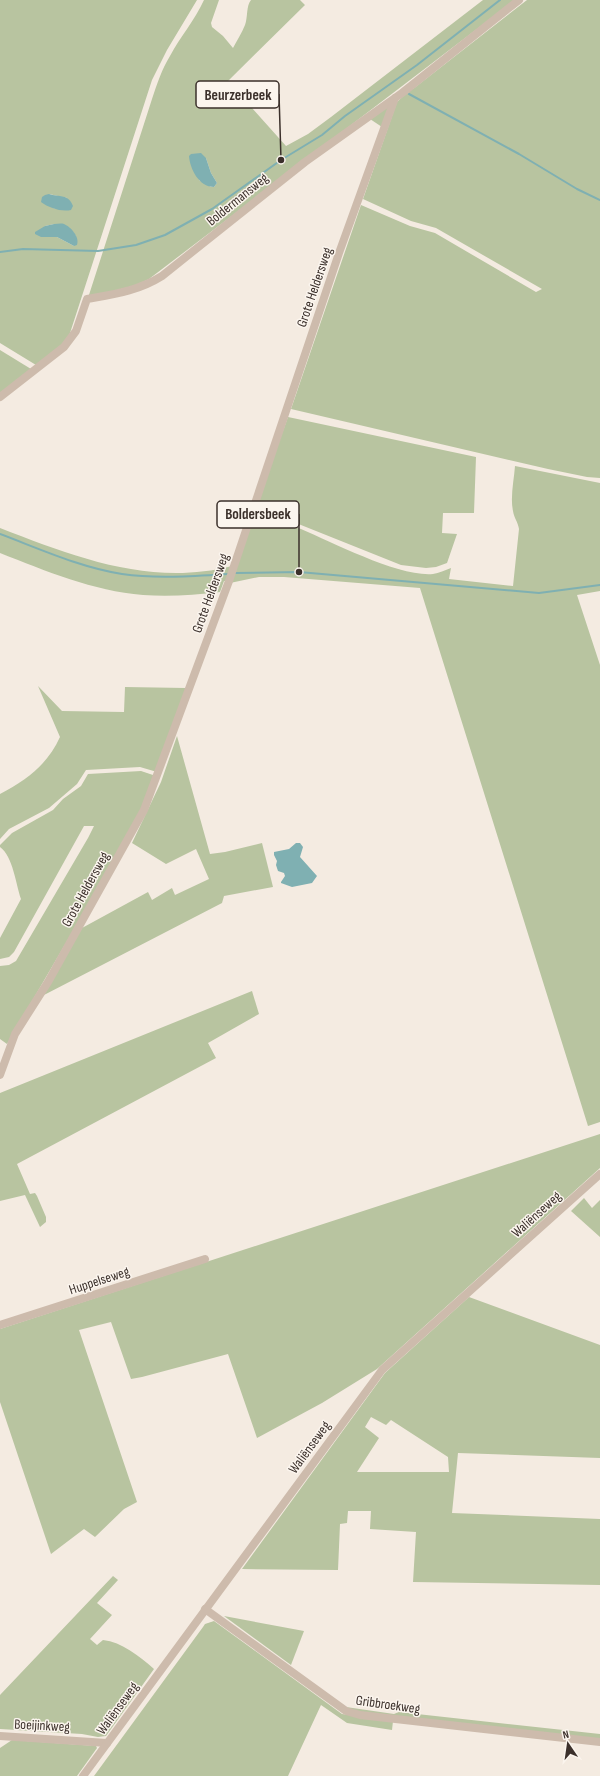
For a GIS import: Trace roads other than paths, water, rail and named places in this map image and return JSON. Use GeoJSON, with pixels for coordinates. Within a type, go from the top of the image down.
{"type":"FeatureCollection","features":[{"type":"Feature","properties":{"kind":"street","name":"Boldermansweg"},"geometry":{"type":"LineString","coordinates":[[0,398],[64,347],[76,331],[87,299],[130,291],[147,286],[162,276],[305,162],[395,98],[520,0]]}},
{"type":"Feature","properties":{"kind":"street","name":"Grote Heldersweg"},"geometry":{"type":"LineString","coordinates":[[0,1075],[16,1034],[48,982],[144,810],[230,580],[339,253],[395,98]]}},
{"type":"Feature","properties":{"kind":"street","name":"Waliënseweg"},"geometry":{"type":"LineString","coordinates":[[83,1776],[382,1370],[600,1174]]}},
{"type":"Feature","properties":{"kind":"street","name":"Huppelseweg"},"geometry":{"type":"LineString","coordinates":[[0,1325],[205,1259]]}},
{"type":"Feature","properties":{"kind":"street","name":"Gribbroekweg"},"geometry":{"type":"LineString","coordinates":[[205,1609],[346,1711],[360,1715],[600,1742]]}},
{"type":"Feature","properties":{"kind":"street","name":"Boeijinkweg"},"geometry":{"type":"LineString","coordinates":[[0,1736],[107,1742]]}},
{"type":"Feature","properties":{"kind":"water"},"geometry":{"type":"Polygon","coordinates":[[[201,153],[206,158],[211,173],[217,183],[214,187],[204,184],[193,172],[189,156],[191,154],[201,153]]]}},
{"type":"Feature","properties":{"kind":"water"},"geometry":{"type":"Polygon","coordinates":[[[49,194],[69,199],[73,206],[71,210],[55,209],[41,202],[42,197],[49,194]]]}},
{"type":"Feature","properties":{"kind":"water"},"geometry":{"type":"Polygon","coordinates":[[[54,224],[67,225],[76,236],[78,242],[77,245],[74,246],[57,237],[41,237],[35,234],[35,232],[45,226],[54,224]]]}},
{"type":"Feature","properties":{"kind":"water"},"geometry":{"type":"Polygon","coordinates":[[[296,843],[300,843],[303,847],[300,857],[317,876],[312,883],[292,887],[281,883],[285,876],[284,873],[278,871],[274,852],[289,849],[296,843]]]}},
{"type":"Feature","properties":{"kind":"waterway"},"geometry":{"type":"LineString","coordinates":[[0,252],[23,249],[98,251],[136,245],[165,235],[212,209],[281,160],[322,135],[345,116],[417,65],[500,0]]}},
{"type":"Feature","properties":{"kind":"waterway"},"geometry":{"type":"LineString","coordinates":[[409,94],[519,154],[577,189],[600,200]]}},
{"type":"Feature","properties":{"kind":"waterway"},"geometry":{"type":"LineString","coordinates":[[0,534],[90,567],[122,574],[162,577],[228,574]]}},
{"type":"Feature","properties":{"kind":"waterway"},"geometry":{"type":"LineString","coordinates":[[235,573],[299,572],[539,593],[600,585]]}},
{"type":"Feature","properties":{"kind":"place","name":"Beurzerbeek"},"geometry":{"type":"Point","coordinates":[281,160]}},
{"type":"Feature","properties":{"kind":"place","name":"Boldersbeek"},"geometry":{"type":"Point","coordinates":[299,572]}}]}
